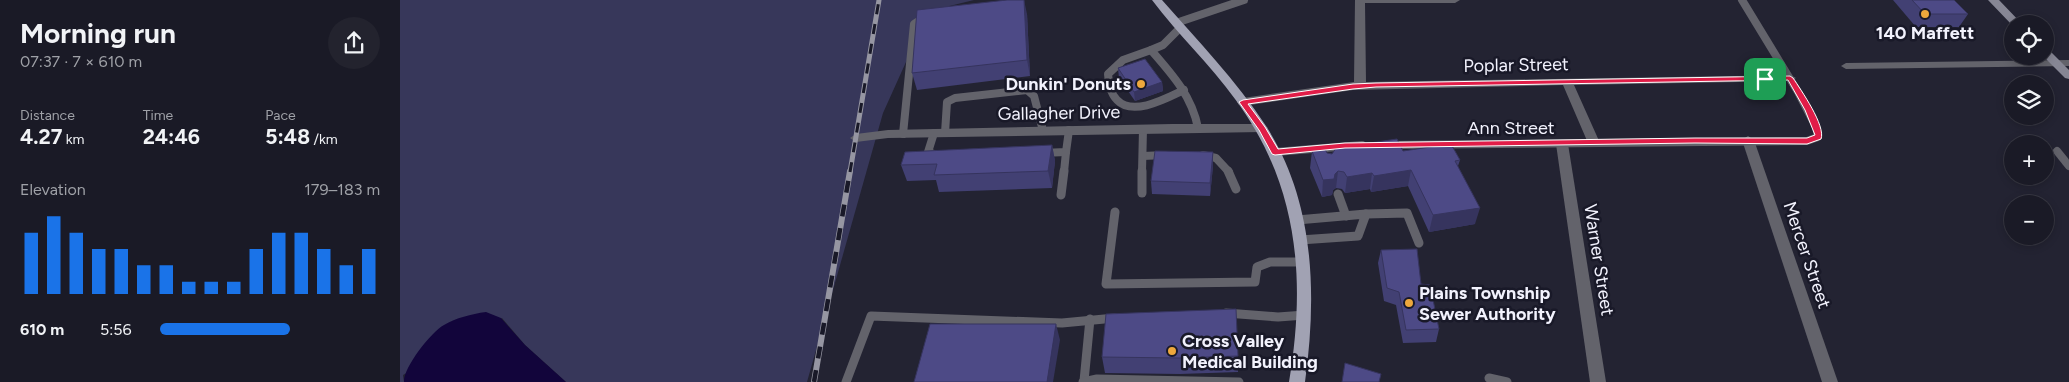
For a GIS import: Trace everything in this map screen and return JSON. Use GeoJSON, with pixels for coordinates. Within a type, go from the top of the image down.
{"type":"FeatureCollection","features":[{"type":"Feature","properties":{"kind":"main road"},"geometry":{"type":"LineString","coordinates":[[1157,0],[1243,102],[1262,128],[1275,152],[1292,198],[1303,262],[1305,315],[1297,382]]}},
{"type":"Feature","properties":{"kind":"main road"},"geometry":{"type":"LineString","coordinates":[[1993,0],[2008,15]]}},
{"type":"Feature","properties":{"kind":"main road"},"geometry":{"type":"LineString","coordinates":[[2054,60],[2069,76]]}},
{"type":"Feature","properties":{"kind":"street"},"geometry":{"type":"LineString","coordinates":[[1360,86],[1360,0],[1454,0]]}},
{"type":"Feature","properties":{"kind":"street"},"geometry":{"type":"LineString","coordinates":[[1846,66],[2069,63]]}},
{"type":"Feature","properties":{"kind":"street","name":"Poplar Street"},"geometry":{"type":"LineString","coordinates":[[1243,102],[1360,86],[1790,78]]}},
{"type":"Feature","properties":{"kind":"street"},"geometry":{"type":"LineString","coordinates":[[1567,82],[1594,144]]}},
{"type":"Feature","properties":{"kind":"street","name":"Gallagher Drive"},"geometry":{"type":"LineString","coordinates":[[856,138],[939,133],[1143,128],[1262,128]]}},
{"type":"Feature","properties":{"kind":"street","name":"Mercer Street"},"geometry":{"type":"LineString","coordinates":[[1748,140],[1830,382]]}},
{"type":"Feature","properties":{"kind":"street","name":"Warner Street"},"geometry":{"type":"LineString","coordinates":[[1562,144],[1598,382]]}},
{"type":"Feature","properties":{"kind":"lane"},"geometry":{"type":"LineString","coordinates":[[1184,90],[1151,105],[1129,108],[1119,102],[1109,88],[1108,74],[1123,60],[1163,44],[1178,25],[1244,0]]}},
{"type":"Feature","properties":{"kind":"lane"},"geometry":{"type":"LineString","coordinates":[[1742,0],[1790,78]]}},
{"type":"Feature","properties":{"kind":"lane"},"geometry":{"type":"LineString","coordinates":[[902,134],[914,24],[920,20],[937,17]]}},
{"type":"Feature","properties":{"kind":"lane"},"geometry":{"type":"LineString","coordinates":[[1151,50],[1184,90],[1194,110],[1198,128]]}},
{"type":"Feature","properties":{"kind":"lane","name":"Ann Street"},"geometry":{"type":"LineString","coordinates":[[1275,152],[1324,152],[1377,145],[1594,144],[1748,140],[1807,141],[1818,137],[1819,132],[1790,78]]}},
{"type":"Feature","properties":{"kind":"lane"},"geometry":{"type":"LineString","coordinates":[[942,154],[932,155],[928,152],[939,133],[947,102],[954,98],[1027,90],[1034,96],[1043,131]]}},
{"type":"Feature","properties":{"kind":"lane"},"geometry":{"type":"LineString","coordinates":[[1142,193],[1143,128]]}},
{"type":"Feature","properties":{"kind":"lane"},"geometry":{"type":"LineString","coordinates":[[1061,195],[1070,130]]}},
{"type":"Feature","properties":{"kind":"lane"},"geometry":{"type":"LineString","coordinates":[[2069,151],[2057,152],[2069,166]]}},
{"type":"Feature","properties":{"kind":"lane"},"geometry":{"type":"LineString","coordinates":[[1028,153],[1066,152]]}},
{"type":"Feature","properties":{"kind":"lane"},"geometry":{"type":"LineString","coordinates":[[1142,156],[1171,155]]}},
{"type":"Feature","properties":{"kind":"lane"},"geometry":{"type":"LineString","coordinates":[[1191,155],[1210,155],[1222,160],[1236,189]]}},
{"type":"Feature","properties":{"kind":"lane"},"geometry":{"type":"LineString","coordinates":[[1338,194],[1346,216]]}},
{"type":"Feature","properties":{"kind":"lane"},"geometry":{"type":"LineString","coordinates":[[1115,212],[1106,284],[1255,282],[1257,267],[1270,262],[1303,262]]}},
{"type":"Feature","properties":{"kind":"lane"},"geometry":{"type":"LineString","coordinates":[[1297,220],[1407,212],[1419,243]]}},
{"type":"Feature","properties":{"kind":"lane"},"geometry":{"type":"LineString","coordinates":[[1300,240],[1358,236],[1366,214]]}},
{"type":"Feature","properties":{"kind":"lane"},"geometry":{"type":"LineString","coordinates":[[1214,313],[1233,312],[1278,317],[1305,315]]}},
{"type":"Feature","properties":{"kind":"lane"},"geometry":{"type":"LineString","coordinates":[[846,382],[871,316],[1062,323],[1128,317]]}},
{"type":"Feature","properties":{"kind":"lane"},"geometry":{"type":"LineString","coordinates":[[1090,319],[1084,382],[1096,379],[1238,382]]}},
{"type":"Feature","properties":{"kind":"lane"},"geometry":{"type":"LineString","coordinates":[[1488,378],[1507,382]]}},
{"type":"Feature","properties":{"kind":"shaded area"},"geometry":{"type":"Polygon","coordinates":[[[400,0],[974,0],[929,11],[883,113],[807,382],[566,382],[525,345],[502,318],[403,375],[404,382],[400,382],[400,0]]]}},
{"type":"Feature","properties":{"kind":"shaded area"},"geometry":{"type":"Polygon","coordinates":[[[486,312],[501,318],[525,345],[566,382],[404,382],[408,368],[413,360],[425,342],[439,329],[459,318],[486,312]]]}},
{"type":"Feature","properties":{"kind":"building"},"geometry":{"type":"Polygon","coordinates":[[[1007,0],[1024,0],[1027,60],[912,73],[917,10],[1007,0]]]}},
{"type":"Feature","properties":{"kind":"building"},"geometry":{"type":"Polygon","coordinates":[[[1912,0],[1954,0],[1968,14],[1925,14],[1912,0]]]}},
{"type":"Feature","properties":{"kind":"building"},"geometry":{"type":"Polygon","coordinates":[[[1145,59],[1162,82],[1134,92],[1118,68],[1145,59]]]}},
{"type":"Feature","properties":{"kind":"building"},"geometry":{"type":"Polygon","coordinates":[[[1397,139],[1403,151],[1451,144],[1460,160],[1455,161],[1480,208],[1433,215],[1411,170],[1374,176],[1372,173],[1347,177],[1344,172],[1338,171],[1334,179],[1323,180],[1312,151],[1325,149],[1327,153],[1332,154],[1336,148],[1397,139]]]}},
{"type":"Feature","properties":{"kind":"building"},"geometry":{"type":"Polygon","coordinates":[[[1052,145],[1048,171],[934,175],[937,164],[901,165],[905,152],[1052,145]]]}},
{"type":"Feature","properties":{"kind":"building"},"geometry":{"type":"Polygon","coordinates":[[[1155,151],[1213,152],[1210,183],[1151,181],[1155,151]]]}},
{"type":"Feature","properties":{"kind":"building","name":"Plains Township Sewer Authority"},"geometry":{"type":"Polygon","coordinates":[[[1417,249],[1421,284],[1430,285],[1439,329],[1406,330],[1399,292],[1387,288],[1381,250],[1417,249]]]}},
{"type":"Feature","properties":{"kind":"building","name":"Cross Valley Medical Building"},"geometry":{"type":"Polygon","coordinates":[[[1236,309],[1238,356],[1179,358],[1102,357],[1106,314],[1236,309]]]}},
{"type":"Feature","properties":{"kind":"building"},"geometry":{"type":"Polygon","coordinates":[[[930,324],[1056,324],[1047,382],[914,382],[930,324]]]}},
{"type":"Feature","properties":{"kind":"building"},"geometry":{"type":"Polygon","coordinates":[[[1345,363],[1381,374],[1379,382],[1342,382],[1345,363]]]}},
{"type":"Feature","properties":{"kind":"railway"},"geometry":{"type":"LineString","coordinates":[[850,172],[879,0]]}},
{"type":"Feature","properties":{"kind":"railway"},"geometry":{"type":"LineString","coordinates":[[814,382],[850,171]]}},
{"type":"Feature","properties":{"kind":"place","name":"140 Maffett"},"geometry":{"type":"Point","coordinates":[1925,14]}},
{"type":"Feature","properties":{"kind":"place","name":"Dunkin' Donuts"},"geometry":{"type":"Point","coordinates":[1141,84]}},
{"type":"Feature","properties":{"kind":"place","name":"Plains Township Sewer Authority"},"geometry":{"type":"Point","coordinates":[1409,303]}},
{"type":"Feature","properties":{"kind":"place","name":"Cross Valley Medical Building"},"geometry":{"type":"Point","coordinates":[1172,351]}},
{"type":"Feature","properties":{"kind":"route"},"geometry":{"type":"LineString","coordinates":[[1790,78],[1819,132],[1816,139],[1807,141],[1748,140],[1588,144],[1345,146],[1275,152],[1262,128],[1243,102],[1353,86],[1765,79],[1790,78]]}}]}
